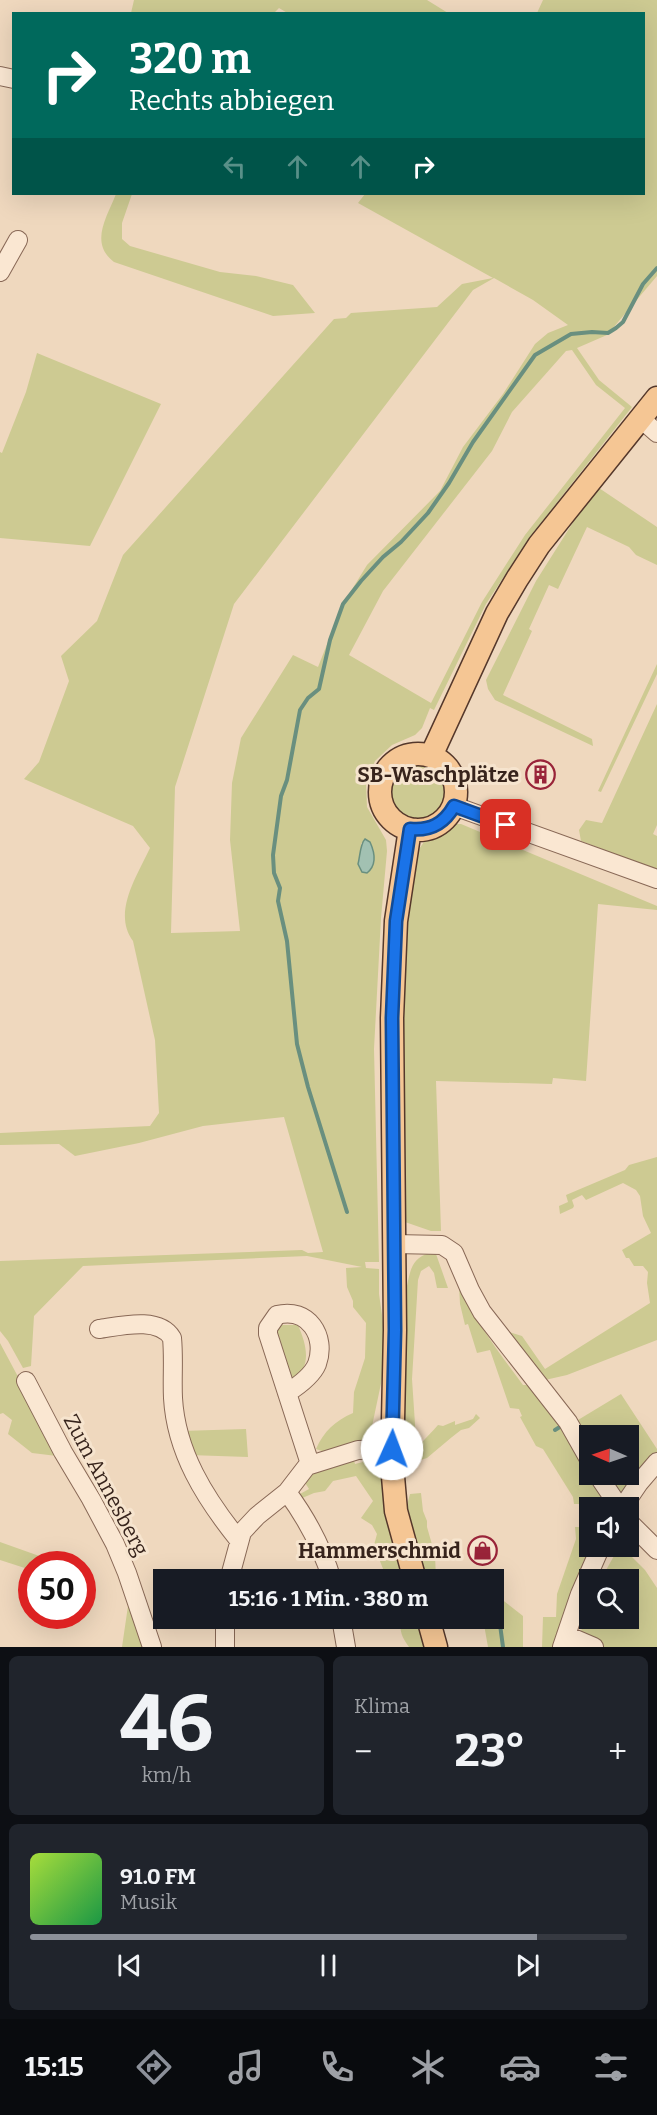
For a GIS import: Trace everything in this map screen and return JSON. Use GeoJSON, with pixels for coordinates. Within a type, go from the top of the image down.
{"type":"FeatureCollection","features":[{"type":"Feature","properties":{"kind":"main road"},"geometry":{"type":"LineString","coordinates":[[431,756],[492,624],[517,579],[539,545],[657,398]]}},
{"type":"Feature","properties":{"kind":"main road"},"geometry":{"type":"LineString","coordinates":[[418,754],[431,756],[442,762],[450,771],[455,782],[454,806],[441,823],[431,828],[420,830],[398,825],[386,811],[380,794],[382,781],[387,770],[401,758],[418,754]]}},
{"type":"Feature","properties":{"kind":"main road"},"geometry":{"type":"LineString","coordinates":[[410,829],[396,921],[391,1098],[395,1244],[392,1449],[396,1511],[412,1569]]}},
{"type":"Feature","properties":{"kind":"main road"},"geometry":{"type":"LineString","coordinates":[[431,1629],[436,1647]]}},
{"type":"Feature","properties":{"kind":"street"},"geometry":{"type":"LineString","coordinates":[[0,272],[18,240]]}},
{"type":"Feature","properties":{"kind":"street"},"geometry":{"type":"LineString","coordinates":[[640,418],[657,434]]}},
{"type":"Feature","properties":{"kind":"street"},"geometry":{"type":"LineString","coordinates":[[454,806],[657,879]]}},
{"type":"Feature","properties":{"kind":"street"},"geometry":{"type":"LineString","coordinates":[[395,1244],[438,1244],[446,1246],[454,1253],[470,1290],[494,1329],[541,1385],[579,1442]]}},
{"type":"Feature","properties":{"kind":"street"},"geometry":{"type":"LineString","coordinates":[[99,1329],[146,1325],[168,1331],[172,1338],[173,1399],[182,1444],[200,1484],[238,1539]]}},
{"type":"Feature","properties":{"kind":"street","name":"Zum Annesberg"},"geometry":{"type":"LineString","coordinates":[[26,1381],[115,1544],[152,1647]]}},
{"type":"Feature","properties":{"kind":"street"},"geometry":{"type":"LineString","coordinates":[[287,1394],[309,1464]]}},
{"type":"Feature","properties":{"kind":"street"},"geometry":{"type":"LineString","coordinates":[[231,1569],[238,1539],[248,1525],[286,1492],[309,1464],[358,1450],[392,1449]]}},
{"type":"Feature","properties":{"kind":"street"},"geometry":{"type":"LineString","coordinates":[[629,1497],[657,1462]]}},
{"type":"Feature","properties":{"kind":"street"},"geometry":{"type":"LineString","coordinates":[[286,1492],[316,1537],[328,1569]]}},
{"type":"Feature","properties":{"kind":"street"},"geometry":{"type":"LineString","coordinates":[[639,1532],[657,1550]]}},
{"type":"Feature","properties":{"kind":"street"},"geometry":{"type":"LineString","coordinates":[[594,1647],[564,1641],[580,1594],[596,1557]]}},
{"type":"Feature","properties":{"kind":"street"},"geometry":{"type":"LineString","coordinates":[[225,1629],[225,1647]]}},
{"type":"Feature","properties":{"kind":"street"},"geometry":{"type":"LineString","coordinates":[[343,1629],[346,1647]]}},
{"type":"Feature","properties":{"kind":"shaded area"},"geometry":{"type":"Polygon","coordinates":[[[134,0],[427,0],[446,12],[286,12],[279,8],[275,12],[131,12],[134,0]]]}},
{"type":"Feature","properties":{"kind":"shaded area"},"geometry":{"type":"Polygon","coordinates":[[[543,0],[657,0],[657,276],[607,335],[577,348],[599,380],[632,407],[529,538],[486,604],[434,710],[430,708],[422,728],[415,735],[392,745],[375,761],[366,783],[367,807],[386,840],[387,851],[374,1049],[379,1262],[365,1262],[366,1268],[379,1269],[379,1294],[384,1329],[383,1374],[367,1440],[325,1452],[316,1449],[326,1432],[335,1423],[353,1413],[354,1392],[365,1358],[366,1323],[353,1307],[347,1287],[346,1268],[362,1267],[307,1256],[83,1266],[34,1316],[31,1366],[23,1368],[0,1331],[0,1261],[302,1250],[308,1253],[323,1252],[284,1117],[203,1126],[139,1143],[75,1156],[59,1144],[0,1145],[0,1133],[150,1126],[159,1113],[155,1040],[133,941],[127,930],[125,919],[133,882],[150,848],[133,826],[24,779],[39,762],[69,681],[61,656],[97,621],[123,555],[334,319],[346,318],[351,313],[437,307],[462,284],[493,278],[358,203],[364,195],[645,195],[645,12],[537,12],[543,0]],[[494,278],[473,290],[234,604],[175,787],[171,933],[240,931],[230,840],[232,783],[241,738],[293,655],[318,667],[343,604],[367,565],[440,491],[463,447],[503,394],[535,344],[548,333],[568,325],[533,300],[494,278]],[[572,350],[566,351],[512,412],[492,451],[383,591],[349,655],[431,703],[482,602],[525,535],[625,408],[596,385],[572,350]],[[361,843],[361,855],[358,862],[374,863],[373,847],[361,843]]]}},
{"type":"Feature","properties":{"kind":"shaded area"},"geometry":{"type":"Polygon","coordinates":[[[116,195],[132,195],[122,223],[122,239],[130,246],[220,272],[256,276],[293,285],[315,313],[273,316],[114,262],[102,247],[102,229],[116,195]]]}},
{"type":"Feature","properties":{"kind":"shaded area"},"geometry":{"type":"Polygon","coordinates":[[[37,353],[161,404],[90,546],[0,538],[0,452],[2,453],[26,392],[37,353]]]}},
{"type":"Feature","properties":{"kind":"shaded area"},"geometry":{"type":"Polygon","coordinates":[[[596,486],[657,527],[657,565],[636,555],[629,547],[587,527],[558,589],[549,585],[529,629],[532,631],[503,695],[592,739],[593,746],[495,700],[488,689],[486,680],[536,581],[596,486]]]}},
{"type":"Feature","properties":{"kind":"shaded area"},"geometry":{"type":"Polygon","coordinates":[[[657,664],[657,674],[601,792],[598,791],[657,664]]]}},
{"type":"Feature","properties":{"kind":"shaded area"},"geometry":{"type":"Polygon","coordinates":[[[657,704],[657,825],[653,834],[657,836],[657,870],[581,841],[579,830],[586,820],[602,823],[657,704]]]}},
{"type":"Feature","properties":{"kind":"shaded area"},"geometry":{"type":"Polygon","coordinates":[[[420,759],[432,761],[443,768],[450,779],[452,791],[450,803],[443,814],[432,821],[420,823],[408,821],[397,814],[390,803],[388,791],[390,779],[397,768],[408,761],[420,759]]]}},
{"type":"Feature","properties":{"kind":"shaded area"},"geometry":{"type":"Polygon","coordinates":[[[449,824],[461,824],[657,906],[657,910],[598,904],[586,1081],[553,1078],[552,1084],[436,1081],[441,1231],[431,1231],[405,1222],[402,1215],[404,931],[417,852],[426,839],[438,834],[449,824]]]}},
{"type":"Feature","properties":{"kind":"shaded area"},"geometry":{"type":"Polygon","coordinates":[[[365,839],[370,842],[374,855],[374,863],[367,873],[362,872],[358,864],[365,839]]]}},
{"type":"Feature","properties":{"kind":"shaded area"},"geometry":{"type":"Polygon","coordinates":[[[657,1157],[657,1340],[567,1375],[545,1380],[509,1332],[522,1336],[545,1369],[650,1303],[648,1272],[643,1266],[634,1266],[622,1250],[651,1233],[643,1216],[640,1196],[636,1190],[623,1183],[586,1200],[582,1195],[572,1200],[573,1208],[560,1214],[559,1206],[568,1202],[566,1195],[625,1170],[629,1165],[657,1157]]]}},
{"type":"Feature","properties":{"kind":"shaded area"},"geometry":{"type":"Polygon","coordinates":[[[429,1253],[436,1254],[448,1288],[437,1288],[434,1273],[429,1266],[421,1271],[418,1280],[412,1379],[416,1439],[409,1441],[399,1435],[407,1286],[415,1262],[429,1253]]]}},
{"type":"Feature","properties":{"kind":"shaded area"},"geometry":{"type":"Polygon","coordinates":[[[459,1286],[480,1325],[505,1361],[523,1385],[531,1385],[565,1432],[579,1456],[579,1485],[596,1485],[603,1497],[579,1497],[579,1504],[574,1504],[573,1497],[543,1449],[536,1446],[520,1417],[522,1416],[519,1409],[510,1408],[490,1350],[477,1353],[468,1324],[465,1325],[459,1286]]]}},
{"type":"Feature","properties":{"kind":"shaded area"},"geometry":{"type":"Polygon","coordinates":[[[281,1325],[298,1325],[304,1340],[305,1362],[303,1369],[293,1381],[276,1332],[281,1325]]]}},
{"type":"Feature","properties":{"kind":"shaded area"},"geometry":{"type":"Polygon","coordinates":[[[0,1343],[39,1416],[57,1456],[32,1453],[8,1434],[12,1420],[3,1413],[0,1414],[0,1343]]]}},
{"type":"Feature","properties":{"kind":"shaded area"},"geometry":{"type":"Polygon","coordinates":[[[621,1394],[657,1449],[657,1455],[639,1474],[639,1425],[579,1425],[579,1433],[573,1423],[621,1394]]]}},
{"type":"Feature","properties":{"kind":"shaded area"},"geometry":{"type":"Polygon","coordinates":[[[476,1414],[480,1418],[469,1428],[461,1430],[427,1458],[411,1463],[418,1447],[438,1425],[443,1426],[455,1421],[455,1425],[473,1419],[476,1414]]]}},
{"type":"Feature","properties":{"kind":"shaded area"},"geometry":{"type":"Polygon","coordinates":[[[246,1429],[248,1457],[189,1455],[181,1431],[246,1429]]]}},
{"type":"Feature","properties":{"kind":"shaded area"},"geometry":{"type":"Polygon","coordinates":[[[361,1455],[384,1466],[408,1569],[383,1569],[378,1556],[363,1558],[361,1550],[374,1545],[377,1534],[372,1525],[361,1518],[373,1501],[356,1476],[333,1481],[325,1491],[300,1499],[300,1494],[309,1489],[304,1481],[305,1474],[353,1457],[355,1464],[363,1462],[361,1455]]]}},
{"type":"Feature","properties":{"kind":"shaded area"},"geometry":{"type":"Polygon","coordinates":[[[612,1485],[629,1485],[622,1492],[616,1491],[612,1485]]]}},
{"type":"Feature","properties":{"kind":"shaded area"},"geometry":{"type":"Polygon","coordinates":[[[421,1493],[423,1511],[435,1555],[436,1569],[420,1569],[406,1509],[410,1494],[421,1493]]]}},
{"type":"Feature","properties":{"kind":"shaded area"},"geometry":{"type":"Polygon","coordinates":[[[575,1527],[579,1527],[579,1557],[589,1557],[585,1569],[579,1569],[579,1584],[555,1647],[542,1647],[543,1617],[556,1617],[557,1594],[576,1539],[575,1527]]]}},
{"type":"Feature","properties":{"kind":"shaded area"},"geometry":{"type":"Polygon","coordinates":[[[0,1542],[25,1551],[18,1551],[18,1566],[0,1560],[0,1542]]]}},
{"type":"Feature","properties":{"kind":"shaded area"},"geometry":{"type":"Polygon","coordinates":[[[613,1557],[632,1557],[645,1570],[657,1588],[657,1647],[600,1647],[581,1631],[582,1629],[639,1629],[639,1569],[607,1569],[613,1557]]]}},
{"type":"Feature","properties":{"kind":"shaded area"},"geometry":{"type":"Polygon","coordinates":[[[129,1599],[143,1647],[122,1647],[129,1599]]]}},
{"type":"Feature","properties":{"kind":"shaded area"},"geometry":{"type":"Polygon","coordinates":[[[504,1601],[523,1616],[523,1647],[488,1647],[485,1629],[504,1629],[504,1601]]]}},
{"type":"Feature","properties":{"kind":"shaded area"},"geometry":{"type":"Polygon","coordinates":[[[401,1629],[424,1629],[429,1647],[409,1647],[401,1629]]]}},
{"type":"Feature","properties":{"kind":"waterway"},"geometry":{"type":"LineString","coordinates":[[347,1212],[297,1044],[287,941],[278,901],[280,888],[274,873],[273,855],[281,796],[287,780],[300,710],[308,698],[319,689],[330,640],[343,604],[383,557],[401,542],[428,513],[473,442],[535,355],[571,334],[608,333],[616,328],[623,322],[643,284],[657,268]]}},
{"type":"Feature","properties":{"kind":"waterway"},"geometry":{"type":"LineString","coordinates":[[555,1430],[563,1425]]}},
{"type":"Feature","properties":{"kind":"waterway"},"geometry":{"type":"LineString","coordinates":[[501,1629],[503,1647]]}},
{"type":"Feature","properties":{"kind":"place","name":"SB-Waschplätze"},"geometry":{"type":"Point","coordinates":[540,775]}},
{"type":"Feature","properties":{"kind":"place","name":"Hammerschmid"},"geometry":{"type":"Point","coordinates":[482,1551]}},
{"type":"Feature","properties":{"kind":"route"},"geometry":{"type":"LineString","coordinates":[[392,1449],[395,1330],[391,1094],[393,974],[396,921],[410,829],[431,828],[441,823],[454,806],[506,825]]}}]}
